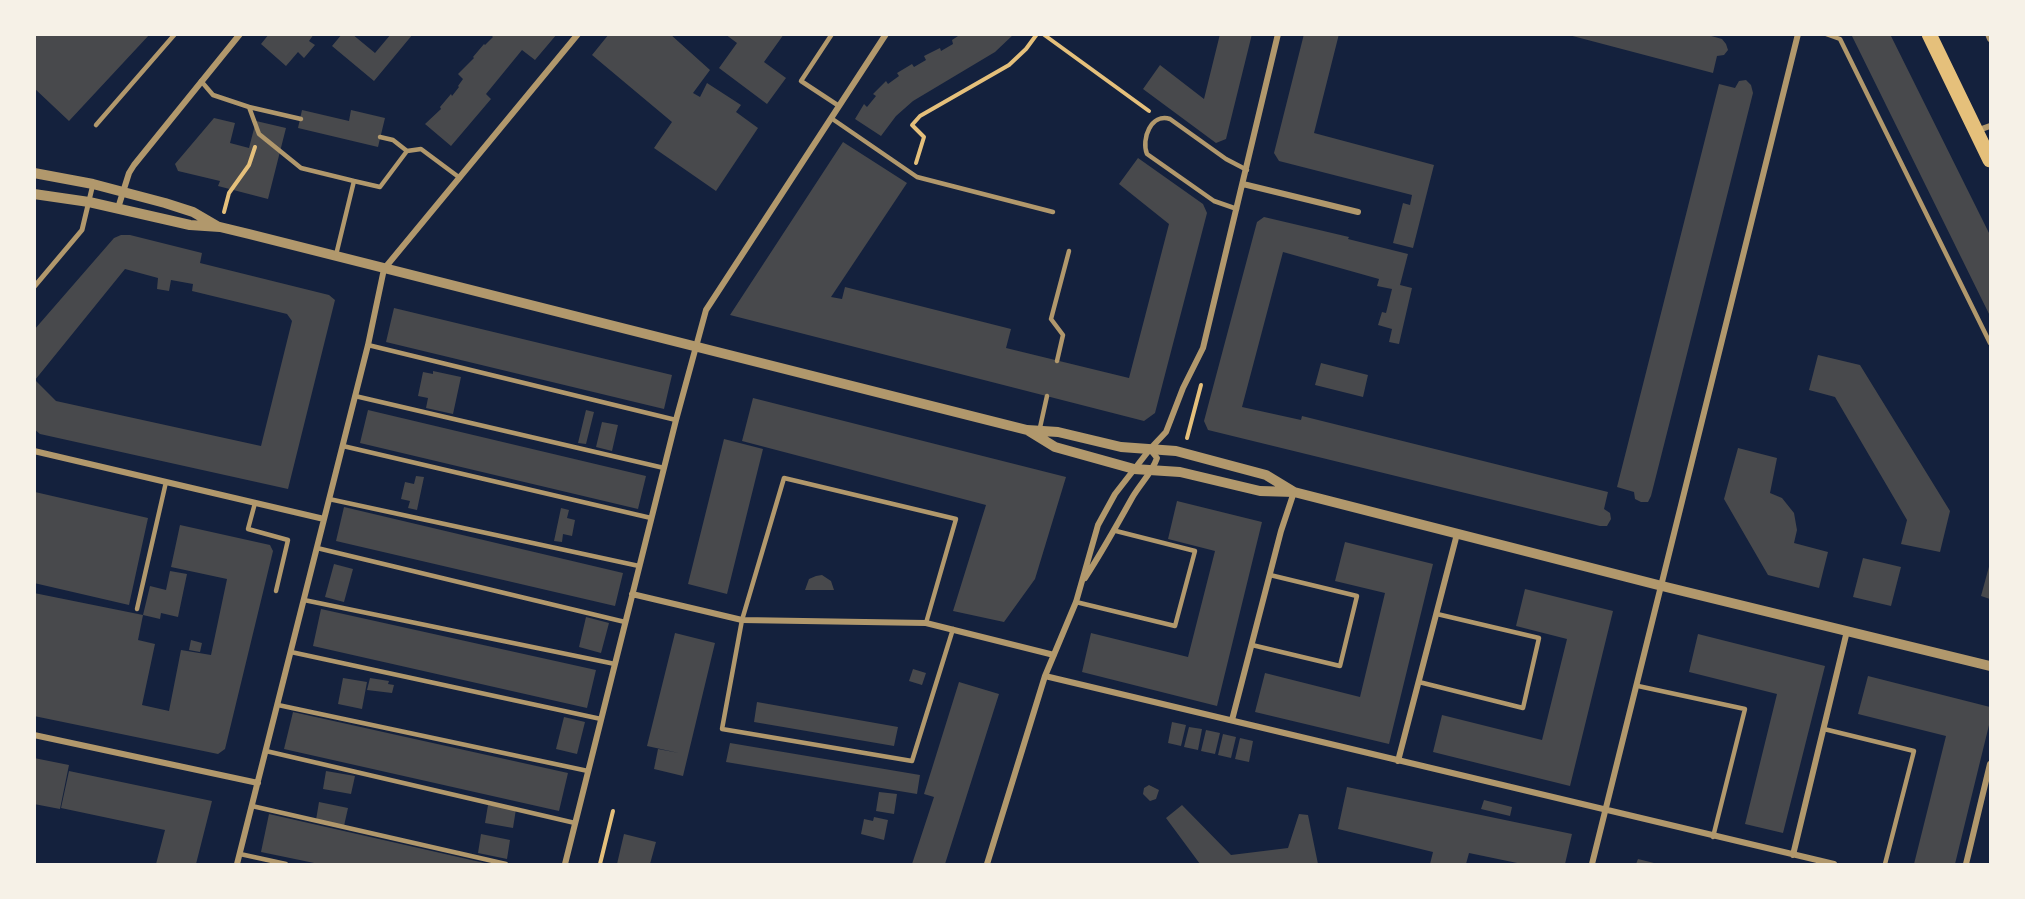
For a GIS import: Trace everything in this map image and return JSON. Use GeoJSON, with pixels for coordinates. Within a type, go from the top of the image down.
{"type":"FeatureCollection","features":[{"type":"Feature","properties":{"kind":"main road"},"geometry":{"type":"LineString","coordinates":[[1929,34],[1983,129],[1990,160]]}},
{"type":"Feature","properties":{"kind":"street"},"geometry":{"type":"LineString","coordinates":[[118,208],[134,165],[240,34]]}},
{"type":"Feature","properties":{"kind":"street"},"geometry":{"type":"LineString","coordinates":[[237,864],[368,345],[384,269],[578,34]]}},
{"type":"Feature","properties":{"kind":"street"},"geometry":{"type":"LineString","coordinates":[[565,864],[651,518],[706,310],[886,34]]}},
{"type":"Feature","properties":{"kind":"street"},"geometry":{"type":"LineString","coordinates":[[987,864],[1045,676],[1076,602],[1098,525],[1115,494],[1149,449],[1166,432],[1183,388],[1203,348],[1278,34]]}},
{"type":"Feature","properties":{"kind":"street"},"geometry":{"type":"LineString","coordinates":[[1592,864],[1798,34]]}},
{"type":"Feature","properties":{"kind":"street"},"geometry":{"type":"LineString","coordinates":[[1988,34],[1990,39]]}},
{"type":"Feature","properties":{"kind":"street"},"geometry":{"type":"LineString","coordinates":[[34,173],[93,184],[193,212],[220,227]]}},
{"type":"Feature","properties":{"kind":"street"},"geometry":{"type":"LineString","coordinates":[[34,287],[82,230],[93,184]]}},
{"type":"Feature","properties":{"kind":"street"},"geometry":{"type":"LineString","coordinates":[[1243,184],[1358,212]]}},
{"type":"Feature","properties":{"kind":"street"},"geometry":{"type":"LineString","coordinates":[[34,194],[89,202],[190,225],[220,227],[1027,430],[1039,434],[1054,447],[1134,469],[1180,472],[1260,491],[1294,492],[1662,586],[1990,666]]}},
{"type":"Feature","properties":{"kind":"street"},"geometry":{"type":"LineString","coordinates":[[1039,434],[1058,432],[1121,447],[1176,451],[1266,475],[1294,492]]}},
{"type":"Feature","properties":{"kind":"street"},"geometry":{"type":"LineString","coordinates":[[1081,584],[1116,531],[1133,497],[1151,470],[1157,458],[1155,453],[1149,449]]}},
{"type":"Feature","properties":{"kind":"street"},"geometry":{"type":"LineString","coordinates":[[34,451],[324,519]]}},
{"type":"Feature","properties":{"kind":"street"},"geometry":{"type":"LineString","coordinates":[[1232,720],[1281,531],[1294,492]]}},
{"type":"Feature","properties":{"kind":"street"},"geometry":{"type":"LineString","coordinates":[[1398,761],[1457,534]]}},
{"type":"Feature","properties":{"kind":"street"},"geometry":{"type":"LineString","coordinates":[[632,594],[742,620],[926,623],[1054,655]]}},
{"type":"Feature","properties":{"kind":"street"},"geometry":{"type":"LineString","coordinates":[[1793,855],[1847,631]]}},
{"type":"Feature","properties":{"kind":"street"},"geometry":{"type":"LineString","coordinates":[[1045,676],[1793,855],[1811,862],[1834,864]]}},
{"type":"Feature","properties":{"kind":"street"},"geometry":{"type":"LineString","coordinates":[[34,735],[258,783]]}},
{"type":"Feature","properties":{"kind":"street"},"geometry":{"type":"LineString","coordinates":[[1966,864],[1990,764]]}},
{"type":"Feature","properties":{"kind":"lane"},"geometry":{"type":"LineString","coordinates":[[832,34],[801,81],[839,106]]}},
{"type":"Feature","properties":{"kind":"lane"},"geometry":{"type":"LineString","coordinates":[[1826,34],[1840,39],[1990,344]]}},
{"type":"Feature","properties":{"kind":"lane"},"geometry":{"type":"LineString","coordinates":[[96,125],[173,35]]}},
{"type":"Feature","properties":{"kind":"lane"},"geometry":{"type":"LineString","coordinates":[[201,81],[213,95],[249,107],[301,119]]}},
{"type":"Feature","properties":{"kind":"lane"},"geometry":{"type":"LineString","coordinates":[[249,107],[259,134],[301,168],[380,187],[407,151],[421,149],[460,178]]}},
{"type":"Feature","properties":{"kind":"lane"},"geometry":{"type":"LineString","coordinates":[[831,118],[917,177],[1053,212]]}},
{"type":"Feature","properties":{"kind":"lane"},"geometry":{"type":"LineString","coordinates":[[1237,209],[1214,201],[1147,154],[1145,139],[1151,125],[1159,118],[1170,119],[1226,159],[1246,170]]}},
{"type":"Feature","properties":{"kind":"lane"},"geometry":{"type":"LineString","coordinates":[[380,137],[393,140],[407,151]]}},
{"type":"Feature","properties":{"kind":"lane"},"geometry":{"type":"LineString","coordinates":[[336,256],[354,181]]}},
{"type":"Feature","properties":{"kind":"lane"},"geometry":{"type":"LineString","coordinates":[[1057,361],[1063,335],[1051,319],[1069,251]]}},
{"type":"Feature","properties":{"kind":"lane"},"geometry":{"type":"LineString","coordinates":[[368,345],[676,420]]}},
{"type":"Feature","properties":{"kind":"lane"},"geometry":{"type":"LineString","coordinates":[[355,396],[664,468]]}},
{"type":"Feature","properties":{"kind":"lane"},"geometry":{"type":"LineString","coordinates":[[1039,434],[1047,396]]}},
{"type":"Feature","properties":{"kind":"lane"},"geometry":{"type":"LineString","coordinates":[[343,446],[651,518]]}},
{"type":"Feature","properties":{"kind":"lane"},"geometry":{"type":"LineString","coordinates":[[926,623],[956,519],[784,478],[742,620],[722,729],[912,761],[954,629]]}},
{"type":"Feature","properties":{"kind":"lane"},"geometry":{"type":"LineString","coordinates":[[137,609],[166,482]]}},
{"type":"Feature","properties":{"kind":"lane"},"geometry":{"type":"LineString","coordinates":[[329,499],[639,566]]}},
{"type":"Feature","properties":{"kind":"lane"},"geometry":{"type":"LineString","coordinates":[[255,502],[248,529],[288,540],[276,591]]}},
{"type":"Feature","properties":{"kind":"lane"},"geometry":{"type":"LineString","coordinates":[[1076,602],[1175,626],[1195,551],[1116,531]]}},
{"type":"Feature","properties":{"kind":"lane"},"geometry":{"type":"LineString","coordinates":[[317,548],[625,622]]}},
{"type":"Feature","properties":{"kind":"lane"},"geometry":{"type":"LineString","coordinates":[[1252,645],[1340,666],[1357,596],[1270,575]]}},
{"type":"Feature","properties":{"kind":"lane"},"geometry":{"type":"LineString","coordinates":[[304,600],[615,664]]}},
{"type":"Feature","properties":{"kind":"lane"},"geometry":{"type":"LineString","coordinates":[[1419,682],[1522,708],[1539,638],[1437,614]]}},
{"type":"Feature","properties":{"kind":"lane"},"geometry":{"type":"LineString","coordinates":[[291,652],[601,719]]}},
{"type":"Feature","properties":{"kind":"lane"},"geometry":{"type":"LineString","coordinates":[[1638,686],[1745,709],[1713,837]]}},
{"type":"Feature","properties":{"kind":"lane"},"geometry":{"type":"LineString","coordinates":[[278,705],[588,771]]}},
{"type":"Feature","properties":{"kind":"lane"},"geometry":{"type":"LineString","coordinates":[[1824,729],[1914,752],[1885,864]]}},
{"type":"Feature","properties":{"kind":"lane"},"geometry":{"type":"LineString","coordinates":[[266,751],[575,823]]}},
{"type":"Feature","properties":{"kind":"lane"},"geometry":{"type":"LineString","coordinates":[[252,807],[506,864]]}},
{"type":"Feature","properties":{"kind":"lane"},"geometry":{"type":"LineString","coordinates":[[240,854],[286,864]]}},
{"type":"Feature","properties":{"kind":"path"},"geometry":{"type":"LineString","coordinates":[[913,174],[924,137],[912,125],[920,116],[1009,65],[1026,49],[1037,34]]}},
{"type":"Feature","properties":{"kind":"path"},"geometry":{"type":"LineString","coordinates":[[1043,34],[1159,118]]}},
{"type":"Feature","properties":{"kind":"path"},"geometry":{"type":"LineString","coordinates":[[220,227],[230,193],[249,165],[259,134]]}},
{"type":"Feature","properties":{"kind":"path"},"geometry":{"type":"LineString","coordinates":[[1176,451],[1187,438],[1201,381]]}},
{"type":"Feature","properties":{"kind":"path"},"geometry":{"type":"LineString","coordinates":[[600,864],[613,811]]}},
{"type":"Feature","properties":{"kind":"building"},"geometry":{"type":"Polygon","coordinates":[[[34,34],[150,34],[69,121],[34,88],[34,34]]]}},
{"type":"Feature","properties":{"kind":"building"},"geometry":{"type":"Polygon","coordinates":[[[269,34],[314,34],[309,41],[315,45],[304,58],[298,52],[286,66],[261,44],[269,34]]]}},
{"type":"Feature","properties":{"kind":"building"},"geometry":{"type":"Polygon","coordinates":[[[342,34],[352,34],[375,53],[391,34],[413,34],[374,81],[332,46],[342,34]]]}},
{"type":"Feature","properties":{"kind":"building"},"geometry":{"type":"Polygon","coordinates":[[[490,34],[557,34],[535,60],[522,50],[486,94],[491,99],[451,146],[425,124],[459,87],[463,79],[458,74],[493,37],[490,34]]]}},
{"type":"Feature","properties":{"kind":"building"},"geometry":{"type":"Polygon","coordinates":[[[609,34],[670,34],[710,70],[693,93],[700,97],[707,83],[741,105],[736,112],[758,128],[716,191],[654,148],[672,122],[592,55],[609,34]]]}},
{"type":"Feature","properties":{"kind":"building"},"geometry":{"type":"Polygon","coordinates":[[[725,34],[784,34],[764,62],[786,78],[767,104],[719,68],[737,43],[725,34]]]}},
{"type":"Feature","properties":{"kind":"building"},"geometry":{"type":"Polygon","coordinates":[[[961,34],[1014,34],[995,52],[913,101],[896,116],[881,136],[855,119],[864,104],[867,107],[876,96],[873,94],[886,81],[888,84],[899,76],[897,73],[912,64],[914,67],[926,60],[924,56],[940,48],[941,51],[953,44],[952,40],[961,34]]]}},
{"type":"Feature","properties":{"kind":"building"},"geometry":{"type":"Polygon","coordinates":[[[1220,34],[1252,34],[1226,139],[1216,143],[1143,89],[1160,65],[1204,99],[1220,34]]]}},
{"type":"Feature","properties":{"kind":"building"},"geometry":{"type":"Polygon","coordinates":[[[1304,34],[1339,34],[1314,133],[1434,165],[1413,248],[1393,243],[1403,203],[1410,205],[1412,195],[1279,161],[1274,153],[1304,34]]]}},
{"type":"Feature","properties":{"kind":"building"},"geometry":{"type":"Polygon","coordinates":[[[1565,34],[1704,34],[1722,39],[1728,50],[1724,55],[1717,56],[1713,73],[1565,34]]]}},
{"type":"Feature","properties":{"kind":"building"},"geometry":{"type":"Polygon","coordinates":[[[1851,34],[1890,34],[1990,235],[1990,316],[1851,34]]]}},
{"type":"Feature","properties":{"kind":"building"},"geometry":{"type":"Polygon","coordinates":[[[1746,80],[1751,85],[1753,93],[1651,496],[1648,502],[1641,502],[1635,499],[1634,492],[1617,487],[1719,84],[1735,88],[1739,81],[1746,80]]]}},
{"type":"Feature","properties":{"kind":"building"},"geometry":{"type":"Polygon","coordinates":[[[302,110],[349,121],[351,110],[385,118],[378,147],[298,128],[302,110]]]}},
{"type":"Feature","properties":{"kind":"building"},"geometry":{"type":"Polygon","coordinates":[[[214,118],[235,123],[230,143],[249,148],[256,121],[286,128],[268,199],[218,186],[220,181],[178,171],[175,164],[214,118]]]}},
{"type":"Feature","properties":{"kind":"building"},"geometry":{"type":"Polygon","coordinates":[[[843,142],[907,183],[831,297],[842,299],[845,287],[1011,329],[1006,348],[1129,378],[1169,224],[1119,184],[1138,158],[1203,204],[1207,213],[1155,413],[1144,421],[730,315],[843,142]]]}},
{"type":"Feature","properties":{"kind":"building"},"geometry":{"type":"Polygon","coordinates":[[[1264,217],[1408,254],[1400,285],[1412,288],[1399,344],[1389,342],[1392,329],[1378,325],[1382,312],[1386,313],[1392,289],[1377,286],[1379,279],[1283,252],[1242,407],[1301,420],[1302,416],[1608,492],[1604,509],[1610,513],[1611,519],[1607,526],[1208,430],[1204,421],[1257,222],[1264,217]]]}},
{"type":"Feature","properties":{"kind":"building"},"geometry":{"type":"Polygon","coordinates":[[[130,235],[202,253],[200,263],[329,295],[335,300],[288,489],[40,434],[34,429],[34,330],[114,238],[130,235]],[[125,269],[35,380],[56,401],[261,446],[292,321],[287,314],[192,291],[193,284],[171,280],[169,291],[157,289],[158,278],[125,269]]]}},
{"type":"Feature","properties":{"kind":"building"},"geometry":{"type":"Polygon","coordinates":[[[394,308],[672,375],[664,409],[386,342],[394,308]]]}},
{"type":"Feature","properties":{"kind":"building"},"geometry":{"type":"Polygon","coordinates":[[[1818,355],[1860,365],[1950,511],[1940,552],[1901,544],[1907,520],[1835,397],[1809,390],[1818,355]]]}},
{"type":"Feature","properties":{"kind":"building"},"geometry":{"type":"Polygon","coordinates":[[[1321,363],[1368,375],[1363,397],[1315,385],[1321,363]]]}},
{"type":"Feature","properties":{"kind":"building"},"geometry":{"type":"Polygon","coordinates":[[[433,371],[461,377],[453,414],[426,408],[428,398],[418,396],[423,372],[433,374],[433,371]]]}},
{"type":"Feature","properties":{"kind":"building"},"geometry":{"type":"Polygon","coordinates":[[[753,398],[1066,477],[1035,579],[1004,622],[953,611],[986,505],[742,441],[753,398]]]}},
{"type":"Feature","properties":{"kind":"building"},"geometry":{"type":"Polygon","coordinates":[[[368,410],[646,476],[638,509],[360,443],[368,410]]]}},
{"type":"Feature","properties":{"kind":"building"},"geometry":{"type":"Polygon","coordinates":[[[586,410],[594,412],[586,444],[578,443],[586,410]]]}},
{"type":"Feature","properties":{"kind":"building"},"geometry":{"type":"Polygon","coordinates":[[[602,422],[618,425],[612,451],[596,447],[602,422]]]}},
{"type":"Feature","properties":{"kind":"building"},"geometry":{"type":"Polygon","coordinates":[[[724,439],[763,449],[727,594],[688,584],[724,439]]]}},
{"type":"Feature","properties":{"kind":"building"},"geometry":{"type":"Polygon","coordinates":[[[1738,448],[1777,458],[1770,493],[1782,498],[1794,513],[1797,530],[1794,543],[1828,552],[1819,588],[1768,575],[1724,499],[1738,448]]]}},
{"type":"Feature","properties":{"kind":"building"},"geometry":{"type":"Polygon","coordinates":[[[416,476],[424,477],[417,510],[408,508],[410,501],[401,499],[405,482],[414,484],[416,476]]]}},
{"type":"Feature","properties":{"kind":"building"},"geometry":{"type":"Polygon","coordinates":[[[35,492],[148,518],[129,605],[34,583],[35,492]]]}},
{"type":"Feature","properties":{"kind":"building"},"geometry":{"type":"Polygon","coordinates":[[[1177,501],[1262,522],[1217,706],[1082,672],[1091,633],[1188,657],[1215,551],[1168,539],[1177,501]]]}},
{"type":"Feature","properties":{"kind":"building"},"geometry":{"type":"Polygon","coordinates":[[[344,507],[623,573],[615,606],[336,541],[344,507]]]}},
{"type":"Feature","properties":{"kind":"building"},"geometry":{"type":"Polygon","coordinates":[[[561,508],[569,510],[567,518],[575,520],[572,536],[563,534],[562,542],[554,541],[561,508]]]}},
{"type":"Feature","properties":{"kind":"building"},"geometry":{"type":"Polygon","coordinates":[[[180,525],[270,545],[273,551],[225,749],[218,754],[34,716],[34,593],[143,615],[138,640],[155,644],[142,705],[169,711],[181,650],[211,655],[227,579],[171,567],[180,525]]]}},
{"type":"Feature","properties":{"kind":"building"},"geometry":{"type":"Polygon","coordinates":[[[1345,542],[1433,564],[1389,744],[1255,712],[1265,673],[1360,697],[1385,593],[1335,581],[1345,542]]]}},
{"type":"Feature","properties":{"kind":"building"},"geometry":{"type":"Polygon","coordinates":[[[1863,558],[1901,567],[1891,606],[1853,597],[1863,558]]]}},
{"type":"Feature","properties":{"kind":"building"},"geometry":{"type":"Polygon","coordinates":[[[1990,563],[1990,599],[1981,596],[1990,563]]]}},
{"type":"Feature","properties":{"kind":"building"},"geometry":{"type":"Polygon","coordinates":[[[334,564],[353,569],[344,602],[325,597],[334,564]]]}},
{"type":"Feature","properties":{"kind":"building"},"geometry":{"type":"Polygon","coordinates":[[[170,571],[187,574],[178,617],[161,613],[160,619],[143,615],[150,586],[166,590],[170,571]]]}},
{"type":"Feature","properties":{"kind":"building"},"geometry":{"type":"Polygon","coordinates":[[[822,575],[831,581],[834,590],[805,590],[809,579],[822,575]]]}},
{"type":"Feature","properties":{"kind":"building"},"geometry":{"type":"Polygon","coordinates":[[[1525,589],[1613,611],[1570,786],[1433,752],[1442,715],[1542,740],[1567,639],[1516,626],[1525,589]]]}},
{"type":"Feature","properties":{"kind":"building"},"geometry":{"type":"Polygon","coordinates":[[[321,609],[596,670],[587,708],[313,646],[321,609]]]}},
{"type":"Feature","properties":{"kind":"building"},"geometry":{"type":"Polygon","coordinates":[[[586,617],[609,623],[601,653],[579,647],[586,617]]]}},
{"type":"Feature","properties":{"kind":"building"},"geometry":{"type":"Polygon","coordinates":[[[675,633],[715,643],[683,776],[654,769],[658,749],[679,753],[647,746],[675,633]]]}},
{"type":"Feature","properties":{"kind":"building"},"geometry":{"type":"Polygon","coordinates":[[[1698,634],[1825,666],[1783,833],[1745,824],[1777,694],[1689,672],[1698,634]]]}},
{"type":"Feature","properties":{"kind":"building"},"geometry":{"type":"Polygon","coordinates":[[[191,640],[202,643],[200,652],[189,650],[191,640]]]}},
{"type":"Feature","properties":{"kind":"building"},"geometry":{"type":"Polygon","coordinates":[[[913,669],[926,673],[922,685],[909,681],[913,669]]]}},
{"type":"Feature","properties":{"kind":"building"},"geometry":{"type":"Polygon","coordinates":[[[1868,676],[1990,707],[1990,721],[1955,864],[1914,864],[1946,736],[1858,714],[1868,676]]]}},
{"type":"Feature","properties":{"kind":"building"},"geometry":{"type":"Polygon","coordinates":[[[343,678],[367,682],[362,709],[338,704],[343,678]]]}},
{"type":"Feature","properties":{"kind":"building"},"geometry":{"type":"Polygon","coordinates":[[[370,678],[389,681],[388,684],[394,685],[392,693],[367,690],[370,678]]]}},
{"type":"Feature","properties":{"kind":"building"},"geometry":{"type":"Polygon","coordinates":[[[959,682],[999,694],[945,864],[912,864],[934,797],[924,794],[959,682]]]}},
{"type":"Feature","properties":{"kind":"building"},"geometry":{"type":"Polygon","coordinates":[[[757,702],[898,727],[894,746],[754,722],[757,702]]]}},
{"type":"Feature","properties":{"kind":"building"},"geometry":{"type":"Polygon","coordinates":[[[293,712],[568,773],[559,811],[284,749],[293,712]]]}},
{"type":"Feature","properties":{"kind":"building"},"geometry":{"type":"Polygon","coordinates":[[[564,717],[585,722],[577,754],[556,749],[564,717]]]}},
{"type":"Feature","properties":{"kind":"building"},"geometry":{"type":"Polygon","coordinates":[[[1172,722],[1186,725],[1181,746],[1168,743],[1172,722]]]}},
{"type":"Feature","properties":{"kind":"building"},"geometry":{"type":"Polygon","coordinates":[[[1189,727],[1202,729],[1198,750],[1184,747],[1189,727]]]}},
{"type":"Feature","properties":{"kind":"building"},"geometry":{"type":"Polygon","coordinates":[[[1206,730],[1220,733],[1215,754],[1201,751],[1206,730]]]}},
{"type":"Feature","properties":{"kind":"building"},"geometry":{"type":"Polygon","coordinates":[[[1223,734],[1236,737],[1231,758],[1218,755],[1223,734]]]}},
{"type":"Feature","properties":{"kind":"building"},"geometry":{"type":"Polygon","coordinates":[[[1240,738],[1253,741],[1249,762],[1235,759],[1240,738]]]}},
{"type":"Feature","properties":{"kind":"building"},"geometry":{"type":"Polygon","coordinates":[[[730,743],[920,775],[917,794],[726,762],[730,743]]]}},
{"type":"Feature","properties":{"kind":"building"},"geometry":{"type":"Polygon","coordinates":[[[34,758],[69,765],[60,809],[34,804],[34,758]]]}},
{"type":"Feature","properties":{"kind":"building"},"geometry":{"type":"Polygon","coordinates":[[[69,771],[212,801],[196,864],[156,864],[165,830],[61,808],[69,771]]]}},
{"type":"Feature","properties":{"kind":"building"},"geometry":{"type":"Polygon","coordinates":[[[326,771],[355,776],[351,794],[323,789],[326,771]]]}},
{"type":"Feature","properties":{"kind":"building"},"geometry":{"type":"Polygon","coordinates":[[[1149,785],[1159,790],[1156,799],[1150,801],[1143,794],[1144,788],[1149,785]]]}},
{"type":"Feature","properties":{"kind":"building"},"geometry":{"type":"Polygon","coordinates":[[[1347,787],[1572,834],[1565,864],[1522,864],[1469,853],[1466,864],[1430,864],[1433,852],[1338,829],[1347,787]]]}},
{"type":"Feature","properties":{"kind":"building"},"geometry":{"type":"Polygon","coordinates":[[[879,792],[897,794],[894,814],[876,811],[879,792]]]}},
{"type":"Feature","properties":{"kind":"building"},"geometry":{"type":"Polygon","coordinates":[[[1484,800],[1512,807],[1510,816],[1481,809],[1484,800]]]}},
{"type":"Feature","properties":{"kind":"building"},"geometry":{"type":"Polygon","coordinates":[[[319,802],[348,808],[344,826],[316,820],[319,802]]]}},
{"type":"Feature","properties":{"kind":"building"},"geometry":{"type":"Polygon","coordinates":[[[488,805],[516,809],[513,828],[485,823],[488,805]]]}},
{"type":"Feature","properties":{"kind":"building"},"geometry":{"type":"Polygon","coordinates":[[[1182,805],[1231,855],[1288,848],[1299,814],[1308,815],[1318,864],[1200,864],[1166,818],[1182,805]]]}},
{"type":"Feature","properties":{"kind":"building"},"geometry":{"type":"Polygon","coordinates":[[[269,814],[489,864],[319,864],[261,852],[269,814]]]}},
{"type":"Feature","properties":{"kind":"building"},"geometry":{"type":"Polygon","coordinates":[[[874,817],[888,820],[884,840],[861,834],[864,819],[873,821],[874,817]]]}},
{"type":"Feature","properties":{"kind":"building"},"geometry":{"type":"Polygon","coordinates":[[[481,834],[510,840],[507,859],[478,853],[481,834]]]}},
{"type":"Feature","properties":{"kind":"building"},"geometry":{"type":"Polygon","coordinates":[[[624,834],[656,842],[650,864],[617,864],[624,834]]]}},
{"type":"Feature","properties":{"kind":"building"},"geometry":{"type":"Polygon","coordinates":[[[1638,859],[1658,864],[1636,864],[1638,859]]]}}]}
